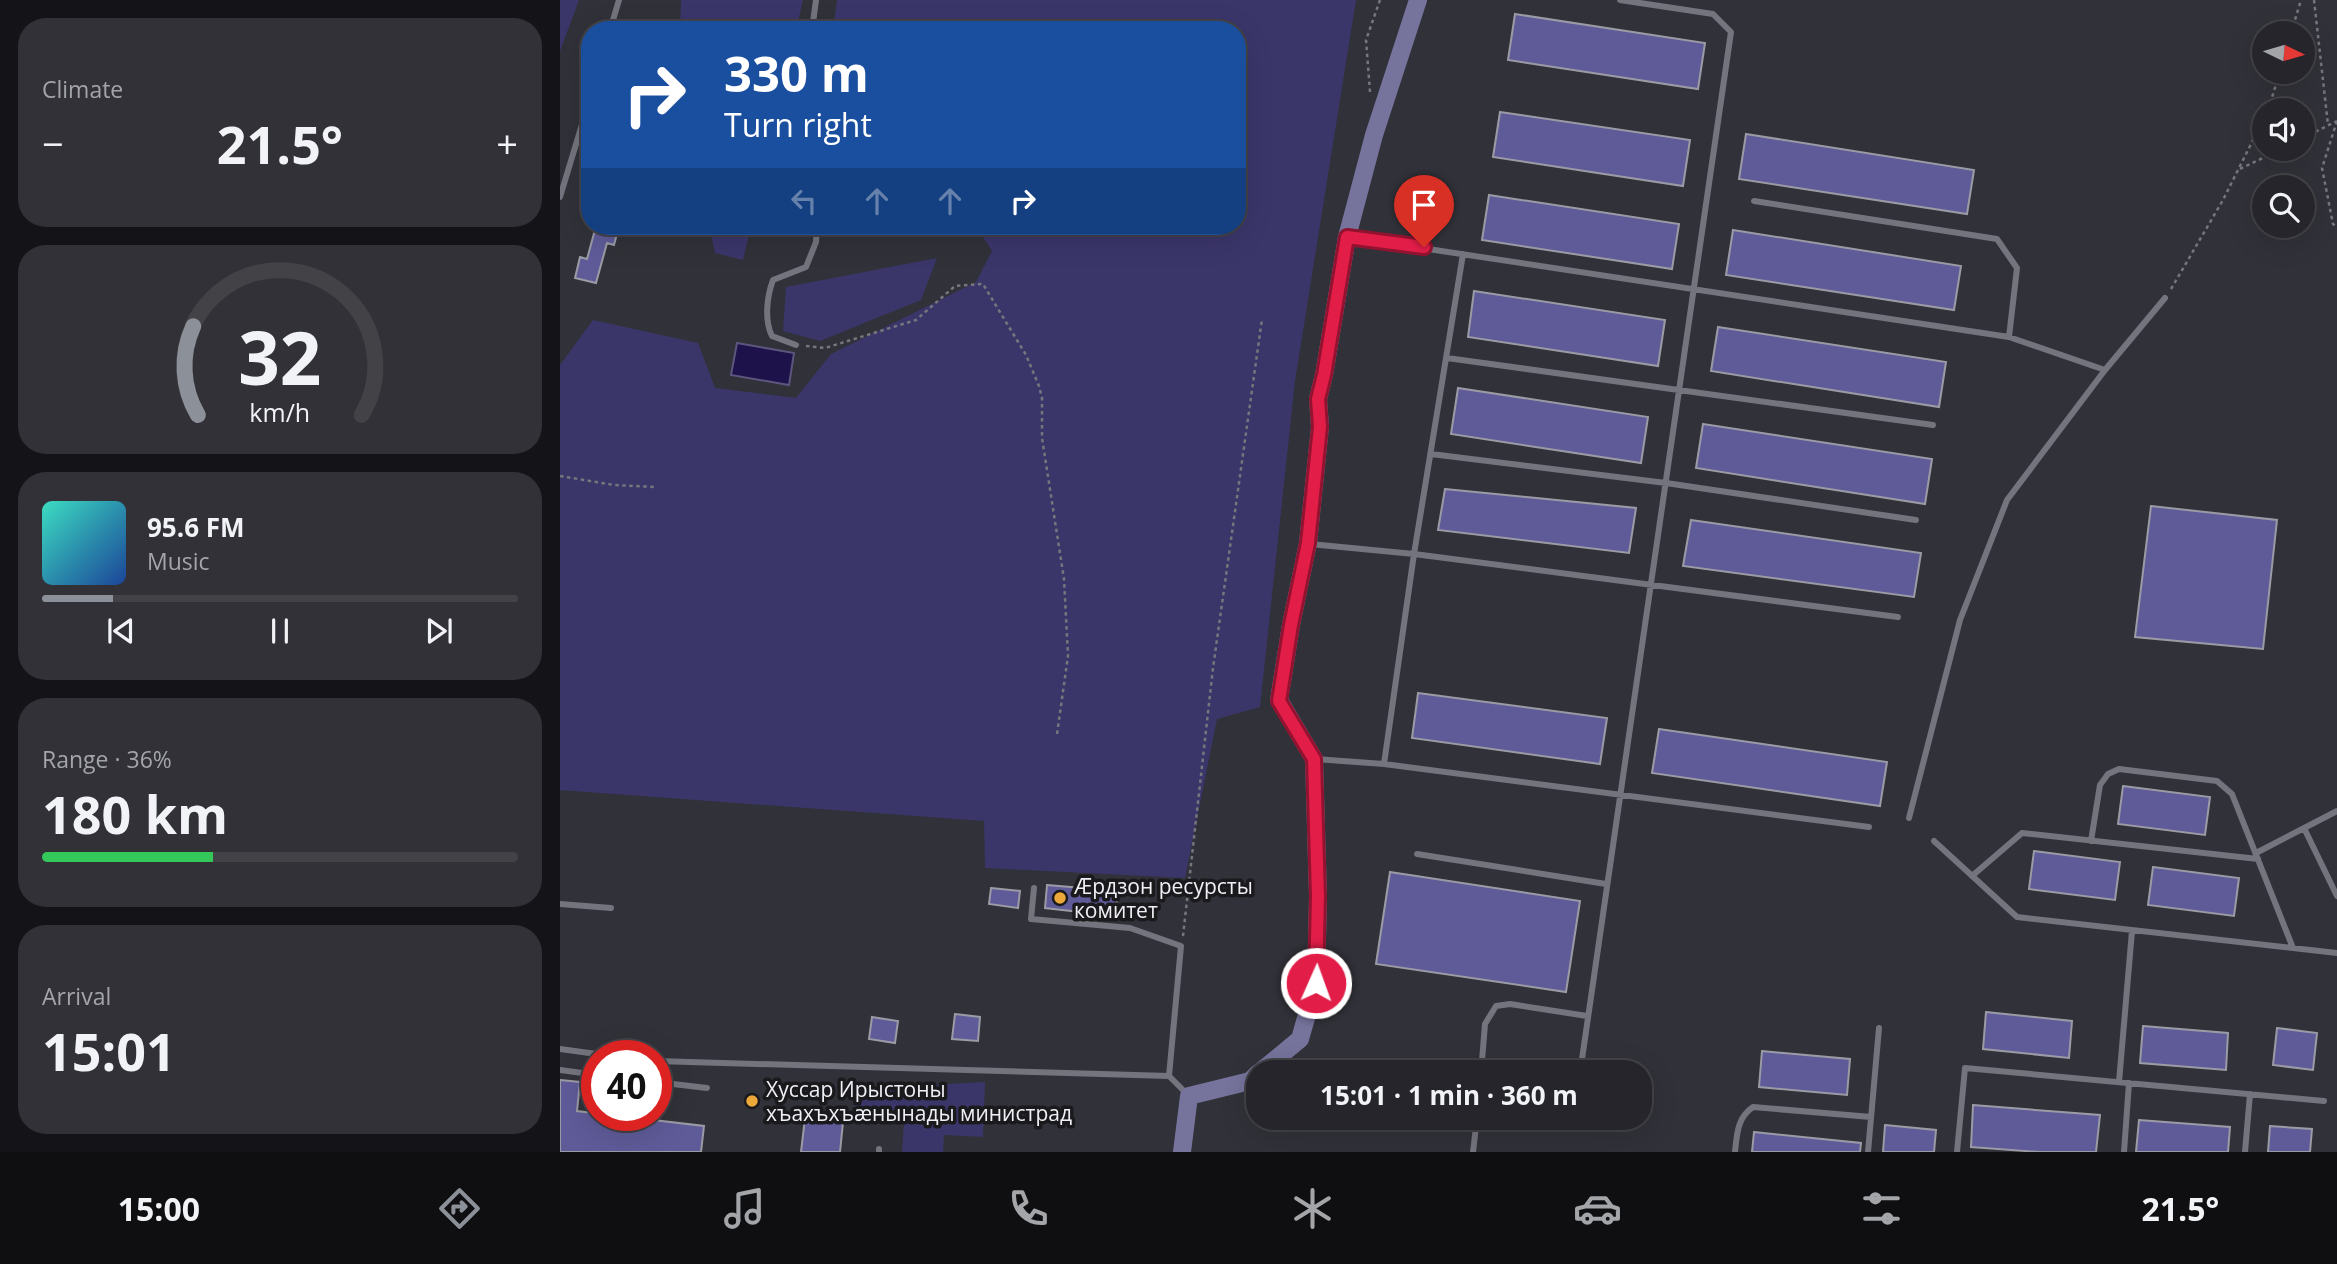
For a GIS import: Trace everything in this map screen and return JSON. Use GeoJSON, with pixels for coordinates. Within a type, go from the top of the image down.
{"type":"FeatureCollection","features":[{"type":"Feature","properties":{"kind":"street"},"geometry":{"type":"LineString","coordinates":[[1274,1060],[1300,1038],[1316,983],[1318,896],[1314,759],[1279,701],[1308,543],[1320,427],[1318,399],[1347,237],[1374,135],[1418,0]]}},
{"type":"Feature","properties":{"kind":"street"},"geometry":{"type":"LineString","coordinates":[[1182,1152],[1189,1096],[1246,1082]]}},
{"type":"Feature","properties":{"kind":"lane"},"geometry":{"type":"LineString","coordinates":[[613,21],[619,0]]}},
{"type":"Feature","properties":{"kind":"lane"},"geometry":{"type":"LineString","coordinates":[[813,21],[816,0]]}},
{"type":"Feature","properties":{"kind":"lane"},"geometry":{"type":"LineString","coordinates":[[1582,1060],[1731,32],[1713,14],[1620,0]]}},
{"type":"Feature","properties":{"kind":"lane"},"geometry":{"type":"LineString","coordinates":[[560,197],[581,127]]}},
{"type":"Feature","properties":{"kind":"lane"},"geometry":{"type":"LineString","coordinates":[[1754,201],[1997,239],[2017,268],[2010,337]]}},
{"type":"Feature","properties":{"kind":"lane"},"geometry":{"type":"LineString","coordinates":[[796,345],[772,336],[768,328],[769,291],[773,279],[806,267],[816,235]]}},
{"type":"Feature","properties":{"kind":"lane"},"geometry":{"type":"LineString","coordinates":[[1347,237],[2010,337],[2105,370]]}},
{"type":"Feature","properties":{"kind":"lane"},"geometry":{"type":"LineString","coordinates":[[1384,764],[1414,554],[1463,254]]}},
{"type":"Feature","properties":{"kind":"lane"},"geometry":{"type":"LineString","coordinates":[[1909,818],[1960,620],[2007,500],[2105,370],[2165,298]]}},
{"type":"Feature","properties":{"kind":"lane"},"geometry":{"type":"LineString","coordinates":[[1447,358],[1933,425]]}},
{"type":"Feature","properties":{"kind":"lane"},"geometry":{"type":"LineString","coordinates":[[1431,454],[1666,483],[1916,520]]}},
{"type":"Feature","properties":{"kind":"lane"},"geometry":{"type":"LineString","coordinates":[[1308,543],[1414,554],[1898,617]]}},
{"type":"Feature","properties":{"kind":"lane"},"geometry":{"type":"LineString","coordinates":[[1314,759],[1384,764],[1621,793],[1869,827]]}},
{"type":"Feature","properties":{"kind":"lane"},"geometry":{"type":"LineString","coordinates":[[2091,841],[2100,785],[2108,774],[2119,769],[2217,781],[2232,794],[2293,948]]}},
{"type":"Feature","properties":{"kind":"lane"},"geometry":{"type":"LineString","coordinates":[[1972,876],[2022,833],[2257,856],[2337,811]]}},
{"type":"Feature","properties":{"kind":"lane"},"geometry":{"type":"LineString","coordinates":[[2304,828],[2337,896]]}},
{"type":"Feature","properties":{"kind":"lane"},"geometry":{"type":"LineString","coordinates":[[1934,841],[2017,917],[2337,953]]}},
{"type":"Feature","properties":{"kind":"lane"},"geometry":{"type":"LineString","coordinates":[[1417,854],[1606,884]]}},
{"type":"Feature","properties":{"kind":"lane"},"geometry":{"type":"LineString","coordinates":[[1034,888],[1031,919],[1130,928],[1181,946],[1169,1076]]}},
{"type":"Feature","properties":{"kind":"lane"},"geometry":{"type":"LineString","coordinates":[[560,904],[611,908]]}},
{"type":"Feature","properties":{"kind":"lane"},"geometry":{"type":"LineString","coordinates":[[2119,1082],[2132,930]]}},
{"type":"Feature","properties":{"kind":"lane"},"geometry":{"type":"LineString","coordinates":[[1482,1060],[1485,1024],[1496,1006],[1510,1004],[1587,1016]]}},
{"type":"Feature","properties":{"kind":"lane"},"geometry":{"type":"LineString","coordinates":[[1868,1152],[1879,1028]]}},
{"type":"Feature","properties":{"kind":"lane"},"geometry":{"type":"LineString","coordinates":[[560,1049],[581,1052]]}},
{"type":"Feature","properties":{"kind":"lane"},"geometry":{"type":"LineString","coordinates":[[672,1061],[1169,1076],[1189,1096]]}},
{"type":"Feature","properties":{"kind":"lane"},"geometry":{"type":"LineString","coordinates":[[1957,1152],[1965,1068],[2324,1101]]}},
{"type":"Feature","properties":{"kind":"lane"},"geometry":{"type":"LineString","coordinates":[[560,1070],[581,1073]]}},
{"type":"Feature","properties":{"kind":"lane"},"geometry":{"type":"LineString","coordinates":[[2124,1152],[2129,1083]]}},
{"type":"Feature","properties":{"kind":"lane"},"geometry":{"type":"LineString","coordinates":[[672,1084],[707,1088]]}},
{"type":"Feature","properties":{"kind":"lane"},"geometry":{"type":"LineString","coordinates":[[2245,1152],[2250,1094]]}},
{"type":"Feature","properties":{"kind":"lane"},"geometry":{"type":"LineString","coordinates":[[1735,1152],[1739,1122],[1744,1113],[1752,1107],[1871,1117]]}},
{"type":"Feature","properties":{"kind":"lane"},"geometry":{"type":"LineString","coordinates":[[1473,1152],[1476,1130]]}},
{"type":"Feature","properties":{"kind":"path"},"geometry":{"type":"LineString","coordinates":[[1371,94],[1366,40],[1380,0]]}},
{"type":"Feature","properties":{"kind":"path"},"geometry":{"type":"LineString","coordinates":[[2295,21],[2301,0]]}},
{"type":"Feature","properties":{"kind":"path"},"geometry":{"type":"LineString","coordinates":[[2314,0],[2328,125]]}},
{"type":"Feature","properties":{"kind":"path"},"geometry":{"type":"LineString","coordinates":[[2315,132],[2337,121]]}},
{"type":"Feature","properties":{"kind":"path"},"geometry":{"type":"LineString","coordinates":[[2337,121],[2322,168],[2333,224],[2337,227]]}},
{"type":"Feature","properties":{"kind":"path"},"geometry":{"type":"LineString","coordinates":[[2165,298],[2252,142]]}},
{"type":"Feature","properties":{"kind":"path"},"geometry":{"type":"LineString","coordinates":[[2238,170],[2256,161]]}},
{"type":"Feature","properties":{"kind":"path"},"geometry":{"type":"LineString","coordinates":[[796,345],[825,348],[916,320],[955,286],[983,284],[1026,355],[1040,386],[1042,398],[1042,438],[1064,579],[1068,656],[1057,734]]}},
{"type":"Feature","properties":{"kind":"path"},"geometry":{"type":"LineString","coordinates":[[1181,946],[1213,668],[1262,319]]}},
{"type":"Feature","properties":{"kind":"path"},"geometry":{"type":"LineString","coordinates":[[560,476],[614,485],[654,487]]}},
{"type":"Feature","properties":{"kind":"shaded area"},"geometry":{"type":"Polygon","coordinates":[[[560,0],[579,0],[560,51],[560,0]]]}},
{"type":"Feature","properties":{"kind":"shaded area"},"geometry":{"type":"Polygon","coordinates":[[[681,0],[803,0],[798,21],[680,21],[681,0]]]}},
{"type":"Feature","properties":{"kind":"shaded area"},"geometry":{"type":"Polygon","coordinates":[[[837,0],[1356,0],[1295,381],[1260,707],[1217,719],[1185,878],[985,868],[984,821],[560,790],[560,365],[593,320],[698,343],[715,388],[796,398],[831,354],[976,282],[992,251],[982,235],[1246,235],[1246,21],[834,21],[837,0]]]}},
{"type":"Feature","properties":{"kind":"shaded area"},"geometry":{"type":"Polygon","coordinates":[[[711,235],[749,235],[743,260],[715,253],[711,235]]]}},
{"type":"Feature","properties":{"kind":"shaded area"},"geometry":{"type":"Polygon","coordinates":[[[937,258],[921,300],[820,341],[783,331],[786,287],[937,258]]]}},
{"type":"Feature","properties":{"kind":"shaded area"},"geometry":{"type":"Polygon","coordinates":[[[737,343],[794,353],[789,385],[731,375],[737,343]]]}},
{"type":"Feature","properties":{"kind":"shaded area"},"geometry":{"type":"Polygon","coordinates":[[[985,1082],[983,1137],[944,1135],[943,1152],[902,1152],[904,1123],[853,1116],[857,1089],[985,1082]]]}},
{"type":"Feature","properties":{"kind":"building"},"geometry":{"type":"Polygon","coordinates":[[[1515,14],[1705,43],[1698,89],[1508,60],[1515,14]]]}},
{"type":"Feature","properties":{"kind":"building"},"geometry":{"type":"Polygon","coordinates":[[[1500,112],[1690,140],[1683,186],[1493,157],[1500,112]]]}},
{"type":"Feature","properties":{"kind":"building"},"geometry":{"type":"Polygon","coordinates":[[[1746,134],[1974,170],[1967,214],[1739,179],[1746,134]]]}},
{"type":"Feature","properties":{"kind":"building"},"geometry":{"type":"Polygon","coordinates":[[[1489,195],[1679,224],[1672,269],[1482,240],[1489,195]]]}},
{"type":"Feature","properties":{"kind":"building"},"geometry":{"type":"Polygon","coordinates":[[[1733,230],[1961,266],[1954,310],[1726,275],[1733,230]]]}},
{"type":"Feature","properties":{"kind":"building"},"geometry":{"type":"Polygon","coordinates":[[[594,235],[617,235],[614,245],[607,243],[596,283],[575,278],[580,257],[587,259],[594,235]]]}},
{"type":"Feature","properties":{"kind":"building"},"geometry":{"type":"Polygon","coordinates":[[[1474,291],[1665,320],[1658,366],[1468,337],[1474,291]]]}},
{"type":"Feature","properties":{"kind":"building"},"geometry":{"type":"Polygon","coordinates":[[[1718,327],[1946,362],[1939,407],[1711,371],[1718,327]]]}},
{"type":"Feature","properties":{"kind":"building"},"geometry":{"type":"Polygon","coordinates":[[[1458,388],[1648,417],[1641,463],[1451,434],[1458,388]]]}},
{"type":"Feature","properties":{"kind":"building"},"geometry":{"type":"Polygon","coordinates":[[[1703,424],[1932,459],[1925,504],[1696,468],[1703,424]]]}},
{"type":"Feature","properties":{"kind":"building"},"geometry":{"type":"Polygon","coordinates":[[[1445,489],[1636,508],[1629,553],[1438,530],[1445,489]]]}},
{"type":"Feature","properties":{"kind":"building"},"geometry":{"type":"Polygon","coordinates":[[[2151,506],[2277,520],[2263,649],[2135,637],[2151,506]]]}},
{"type":"Feature","properties":{"kind":"building"},"geometry":{"type":"Polygon","coordinates":[[[1691,520],[1921,553],[1914,597],[1683,566],[1691,520]]]}},
{"type":"Feature","properties":{"kind":"building"},"geometry":{"type":"Polygon","coordinates":[[[1418,693],[1607,718],[1600,764],[1412,738],[1418,693]]]}},
{"type":"Feature","properties":{"kind":"building"},"geometry":{"type":"Polygon","coordinates":[[[1659,729],[1887,762],[1880,806],[1652,773],[1659,729]]]}},
{"type":"Feature","properties":{"kind":"building"},"geometry":{"type":"Polygon","coordinates":[[[2123,786],[2210,797],[2205,835],[2118,824],[2123,786]]]}},
{"type":"Feature","properties":{"kind":"building"},"geometry":{"type":"Polygon","coordinates":[[[2034,851],[2120,862],[2115,900],[2029,889],[2034,851]]]}},
{"type":"Feature","properties":{"kind":"building"},"geometry":{"type":"Polygon","coordinates":[[[2153,867],[2239,878],[2234,916],[2148,905],[2153,867]]]}},
{"type":"Feature","properties":{"kind":"building"},"geometry":{"type":"Polygon","coordinates":[[[1390,872],[1580,901],[1566,992],[1376,964],[1390,872]]]}},
{"type":"Feature","properties":{"kind":"building"},"geometry":{"type":"Polygon","coordinates":[[[1047,885],[1118,891],[1115,916],[1045,908],[1047,885]]]}},
{"type":"Feature","properties":{"kind":"building"},"geometry":{"type":"Polygon","coordinates":[[[991,888],[1020,891],[1018,908],[989,904],[991,888]]]}},
{"type":"Feature","properties":{"kind":"building"},"geometry":{"type":"Polygon","coordinates":[[[1986,1012],[2072,1021],[2069,1058],[1983,1049],[1986,1012]]]}},
{"type":"Feature","properties":{"kind":"building"},"geometry":{"type":"Polygon","coordinates":[[[955,1014],[980,1017],[978,1041],[952,1039],[955,1014]]]}},
{"type":"Feature","properties":{"kind":"building"},"geometry":{"type":"Polygon","coordinates":[[[872,1017],[898,1021],[895,1043],[869,1039],[872,1017]]]}},
{"type":"Feature","properties":{"kind":"building"},"geometry":{"type":"Polygon","coordinates":[[[2143,1026],[2228,1033],[2226,1070],[2140,1063],[2143,1026]]]}},
{"type":"Feature","properties":{"kind":"building"},"geometry":{"type":"Polygon","coordinates":[[[2277,1028],[2317,1033],[2313,1070],[2273,1065],[2277,1028]]]}},
{"type":"Feature","properties":{"kind":"building"},"geometry":{"type":"Polygon","coordinates":[[[1762,1051],[1850,1059],[1847,1095],[1759,1087],[1762,1051]]]}},
{"type":"Feature","properties":{"kind":"building"},"geometry":{"type":"Polygon","coordinates":[[[560,1080],[580,1082],[577,1111],[581,1111],[581,1131],[672,1131],[672,1122],[704,1126],[701,1152],[560,1152],[560,1080]]]}},
{"type":"Feature","properties":{"kind":"building"},"geometry":{"type":"Polygon","coordinates":[[[1973,1105],[2100,1115],[2096,1152],[2039,1152],[1971,1147],[1973,1105]]]}},
{"type":"Feature","properties":{"kind":"building"},"geometry":{"type":"Polygon","coordinates":[[[805,1118],[843,1122],[840,1152],[801,1152],[805,1118]]]}},
{"type":"Feature","properties":{"kind":"building"},"geometry":{"type":"Polygon","coordinates":[[[2139,1120],[2230,1127],[2228,1152],[2136,1152],[2139,1120]]]}},
{"type":"Feature","properties":{"kind":"building"},"geometry":{"type":"Polygon","coordinates":[[[1885,1125],[1936,1130],[1934,1152],[1883,1152],[1885,1125]]]}},
{"type":"Feature","properties":{"kind":"building"},"geometry":{"type":"Polygon","coordinates":[[[2270,1126],[2312,1129],[2310,1152],[2268,1152],[2270,1126]]]}},
{"type":"Feature","properties":{"kind":"building"},"geometry":{"type":"Polygon","coordinates":[[[1754,1132],[1861,1143],[1860,1152],[1752,1152],[1754,1132]]]}},
{"type":"Feature","properties":{"kind":"place","name":"Æрдзон ресурсты комитет"},"geometry":{"type":"Point","coordinates":[1060,898]}},
{"type":"Feature","properties":{"kind":"place","name":"Хуссар Ирыстоны хъахъхъæнынады министрад"},"geometry":{"type":"Point","coordinates":[752,1101]}},
{"type":"Feature","properties":{"kind":"route"},"geometry":{"type":"LineString","coordinates":[[1316,983],[1318,896],[1314,759],[1279,701],[1308,543],[1320,427],[1318,399],[1347,237],[1424,247]]}}]}
